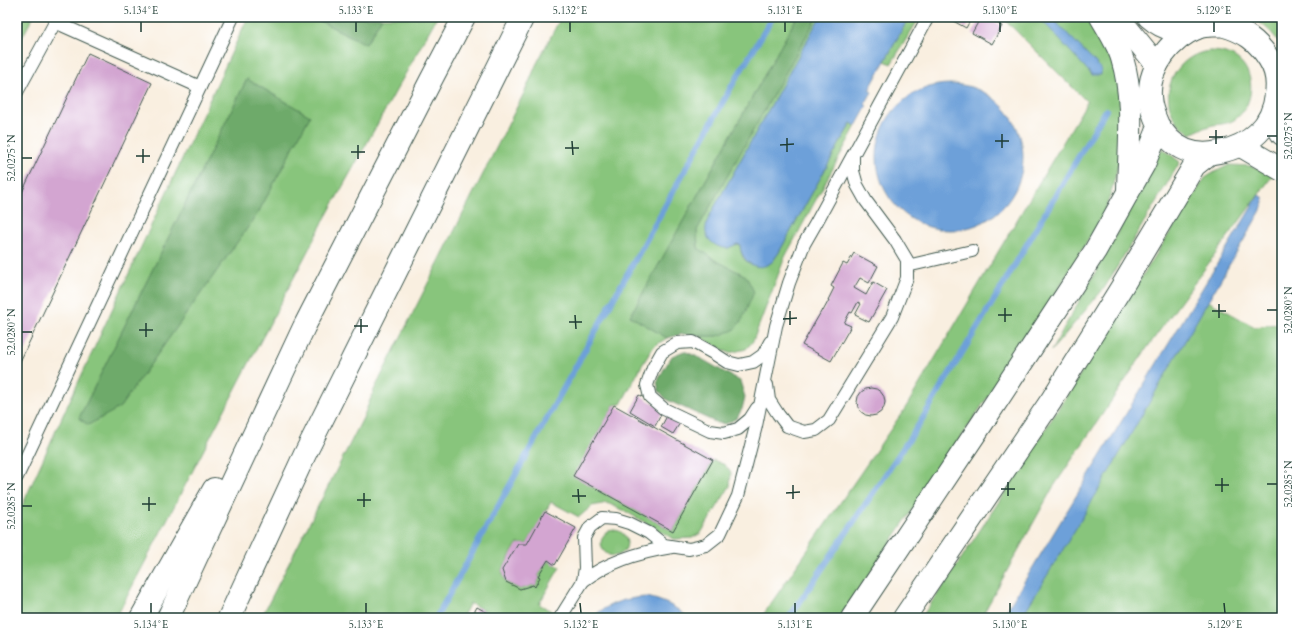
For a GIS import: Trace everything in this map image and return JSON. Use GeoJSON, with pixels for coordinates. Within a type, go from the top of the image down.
{"type":"FeatureCollection","features":[{"type":"Feature","properties":{"kind":"main road"},"geometry":{"type":"LineString","coordinates":[[141,618],[304,327],[464,17]]}},
{"type":"Feature","properties":{"kind":"main road"},"geometry":{"type":"LineString","coordinates":[[229,618],[305,454],[523,17]]}},
{"type":"Feature","properties":{"kind":"main road"},"geometry":{"type":"LineString","coordinates":[[1101,17],[1122,58],[1130,96],[1128,194]]}},
{"type":"Feature","properties":{"kind":"main road"},"geometry":{"type":"LineString","coordinates":[[1118,17],[1157,65]]}},
{"type":"Feature","properties":{"kind":"main road"},"geometry":{"type":"LineString","coordinates":[[1149,17],[1161,26],[1174,30],[1198,27],[1221,25],[1235,29],[1261,47],[1272,63],[1276,74],[1277,87],[1275,103],[1271,116],[1262,129],[1241,146],[1209,154],[1194,153],[1175,144],[1159,127],[1153,111],[1150,95],[1151,81],[1157,65],[1171,45],[1179,38],[1198,27]]}},
{"type":"Feature","properties":{"kind":"main road"},"geometry":{"type":"LineString","coordinates":[[1271,116],[1282,134]]}},
{"type":"Feature","properties":{"kind":"main road"},"geometry":{"type":"LineString","coordinates":[[852,618],[1096,251],[1144,164],[1159,127]]}},
{"type":"Feature","properties":{"kind":"main road"},"geometry":{"type":"LineString","coordinates":[[1241,146],[1282,170]]}},
{"type":"Feature","properties":{"kind":"main road"},"geometry":{"type":"LineString","coordinates":[[904,618],[1051,401],[1123,285],[1194,166],[1209,154]]}},
{"type":"Feature","properties":{"kind":"main road"},"geometry":{"type":"LineString","coordinates":[[168,618],[304,327]]}},
{"type":"Feature","properties":{"kind":"main road"},"geometry":{"type":"LineString","coordinates":[[236,618],[305,454]]}},
{"type":"Feature","properties":{"kind":"lane"},"geometry":{"type":"LineString","coordinates":[[17,477],[233,17]]}},
{"type":"Feature","properties":{"kind":"lane"},"geometry":{"type":"LineString","coordinates":[[583,581],[585,568],[584,538],[590,527],[602,518],[616,518],[649,533],[664,545],[689,549],[706,545],[720,534],[738,496],[756,426],[774,336],[789,283],[804,244],[928,17]]}},
{"type":"Feature","properties":{"kind":"lane"},"geometry":{"type":"LineString","coordinates":[[17,92],[57,20],[200,87]]}},
{"type":"Feature","properties":{"kind":"lane"},"geometry":{"type":"LineString","coordinates":[[766,380],[769,400],[787,426],[804,432],[816,430],[829,420],[892,317],[908,278],[907,260],[895,240],[866,201],[857,185],[853,171],[852,154]]}},
{"type":"Feature","properties":{"kind":"lane"},"geometry":{"type":"LineString","coordinates":[[907,266],[972,251]]}},
{"type":"Feature","properties":{"kind":"lane"},"geometry":{"type":"LineString","coordinates":[[761,401],[750,419],[738,429],[724,433],[710,431],[664,409],[650,397],[647,385],[653,368],[662,352],[676,343],[693,342],[727,362],[739,365],[753,362],[764,355],[774,336]]}},
{"type":"Feature","properties":{"kind":"lane"},"geometry":{"type":"LineString","coordinates":[[560,618],[583,581],[594,572],[633,555],[674,546]]}},
{"type":"Feature","properties":{"kind":"green space"},"geometry":{"type":"Polygon","coordinates":[[[17,17],[33,17],[17,47],[17,17]]]}},
{"type":"Feature","properties":{"kind":"green space"},"geometry":{"type":"Polygon","coordinates":[[[248,17],[312,17],[366,44],[382,17],[437,17],[323,222],[116,618],[17,618],[17,517],[248,17]],[[247,79],[79,418],[88,425],[120,407],[258,213],[310,116],[247,79]]]}},
{"type":"Feature","properties":{"kind":"green space"},"geometry":{"type":"Polygon","coordinates":[[[312,17],[382,17],[366,44],[312,17]]]}},
{"type":"Feature","properties":{"kind":"green space"},"geometry":{"type":"Polygon","coordinates":[[[561,17],[797,17],[630,316],[667,338],[654,346],[621,404],[614,405],[574,476],[673,531],[713,460],[725,465],[731,473],[730,486],[701,533],[692,538],[674,539],[623,510],[607,503],[592,506],[579,517],[551,502],[527,544],[517,544],[502,570],[506,582],[520,589],[533,585],[535,587],[540,577],[538,576],[548,560],[560,567],[539,604],[553,612],[549,618],[497,618],[470,603],[462,618],[261,618],[363,418],[374,390],[561,17]]]}},
{"type":"Feature","properties":{"kind":"green space"},"geometry":{"type":"Polygon","coordinates":[[[797,17],[817,17],[697,230],[698,248],[715,260],[746,276],[754,292],[742,320],[734,330],[718,336],[683,334],[667,338],[630,316],[797,17]]]}},
{"type":"Feature","properties":{"kind":"green space"},"geometry":{"type":"Polygon","coordinates":[[[817,17],[820,17],[709,217],[718,246],[728,248],[737,244],[740,245],[743,257],[751,264],[764,265],[772,262],[778,254],[851,123],[856,126],[785,257],[753,341],[746,349],[729,353],[698,336],[718,336],[746,276],[715,260],[698,248],[697,230],[817,17]]]}},
{"type":"Feature","properties":{"kind":"green space"},"geometry":{"type":"Polygon","coordinates":[[[909,17],[920,17],[891,64],[885,61],[909,17]]]}},
{"type":"Feature","properties":{"kind":"green space"},"geometry":{"type":"Polygon","coordinates":[[[1002,17],[1089,17],[1100,33],[1114,65],[1122,105],[1123,140],[1116,174],[1109,199],[1101,219],[1038,322],[840,618],[761,618],[906,407],[1087,102],[1002,17]]]}},
{"type":"Feature","properties":{"kind":"green space"},"geometry":{"type":"Polygon","coordinates":[[[1249,17],[1282,17],[1282,47],[1268,29],[1249,17]]]}},
{"type":"Feature","properties":{"kind":"green space"},"geometry":{"type":"Polygon","coordinates":[[[1209,51],[1233,56],[1241,62],[1250,78],[1250,97],[1246,106],[1234,120],[1213,125],[1191,134],[1177,122],[1171,111],[1168,100],[1169,88],[1179,68],[1187,60],[1197,54],[1209,51]]]}},
{"type":"Feature","properties":{"kind":"green space"},"geometry":{"type":"Polygon","coordinates":[[[247,79],[310,116],[258,213],[120,407],[88,425],[79,418],[247,79]]]}},
{"type":"Feature","properties":{"kind":"green space"},"geometry":{"type":"Polygon","coordinates":[[[1162,148],[1180,162],[1105,287],[1051,351],[1119,230],[1162,148]]]}},
{"type":"Feature","properties":{"kind":"green space"},"geometry":{"type":"Polygon","coordinates":[[[1229,165],[1252,166],[1273,175],[1147,348],[1052,489],[981,618],[921,618],[958,564],[1029,454],[1205,178],[1229,165]]]}},
{"type":"Feature","properties":{"kind":"green space"},"geometry":{"type":"Polygon","coordinates":[[[1208,301],[1255,327],[1282,323],[1282,618],[1020,618],[1208,301]]]}},
{"type":"Feature","properties":{"kind":"green space"},"geometry":{"type":"Polygon","coordinates":[[[684,351],[700,358],[740,381],[745,397],[742,409],[737,418],[726,424],[717,423],[667,400],[659,391],[657,382],[672,356],[684,351]]]}},
{"type":"Feature","properties":{"kind":"green space"},"geometry":{"type":"Polygon","coordinates":[[[614,530],[623,534],[627,543],[623,552],[614,556],[605,552],[601,543],[605,534],[614,530]]]}},
{"type":"Feature","properties":{"kind":"water"},"geometry":{"type":"Polygon","coordinates":[[[820,17],[909,17],[869,90],[872,92],[865,104],[867,106],[856,126],[851,123],[778,254],[772,262],[761,267],[756,266],[747,261],[743,256],[740,245],[737,244],[725,248],[711,242],[706,233],[706,225],[709,217],[820,17]]]}},
{"type":"Feature","properties":{"kind":"water"},"geometry":{"type":"Polygon","coordinates":[[[1039,17],[1051,17],[1098,65],[1101,70],[1101,75],[1092,75],[1039,17]]]}},
{"type":"Feature","properties":{"kind":"water"},"geometry":{"type":"Polygon","coordinates":[[[943,84],[957,84],[971,87],[991,96],[1002,105],[1011,116],[1020,136],[1023,157],[1020,178],[1011,198],[1002,209],[991,218],[971,227],[957,230],[943,230],[929,227],[909,218],[898,209],[889,198],[880,178],[877,164],[877,150],[880,136],[889,116],[898,105],[909,96],[929,87],[943,84]]]}},
{"type":"Feature","properties":{"kind":"water"},"geometry":{"type":"Polygon","coordinates":[[[1259,195],[1263,197],[1264,203],[1260,212],[1081,520],[1021,618],[1002,618],[1259,195]]]}},
{"type":"Feature","properties":{"kind":"water"},"geometry":{"type":"Polygon","coordinates":[[[647,597],[669,604],[688,618],[592,618],[617,602],[647,597]]]}},
{"type":"Feature","properties":{"kind":"building"},"geometry":{"type":"Polygon","coordinates":[[[946,17],[972,17],[966,28],[946,17]]]}},
{"type":"Feature","properties":{"kind":"building"},"geometry":{"type":"Polygon","coordinates":[[[981,17],[986,17],[1002,26],[992,44],[972,33],[981,17]]]}},
{"type":"Feature","properties":{"kind":"building"},"geometry":{"type":"Polygon","coordinates":[[[88,53],[152,83],[17,368],[17,203],[88,53]]]}},
{"type":"Feature","properties":{"kind":"building"},"geometry":{"type":"Polygon","coordinates":[[[854,253],[878,266],[869,283],[860,278],[854,288],[866,295],[873,282],[887,290],[869,322],[855,315],[861,304],[858,302],[852,313],[850,312],[844,323],[851,326],[831,361],[802,345],[829,300],[834,288],[831,286],[843,263],[847,265],[854,253]]]}},
{"type":"Feature","properties":{"kind":"building"},"geometry":{"type":"Polygon","coordinates":[[[871,388],[881,392],[885,402],[881,412],[871,416],[861,412],[857,402],[861,392],[871,388]]]}},
{"type":"Feature","properties":{"kind":"building"},"geometry":{"type":"Polygon","coordinates":[[[639,395],[664,409],[655,426],[630,411],[639,395]]]}},
{"type":"Feature","properties":{"kind":"building"},"geometry":{"type":"Polygon","coordinates":[[[614,405],[713,460],[673,531],[573,476],[614,405]]]}},
{"type":"Feature","properties":{"kind":"building"},"geometry":{"type":"Polygon","coordinates":[[[667,416],[680,423],[673,434],[661,427],[667,416]]]}},
{"type":"Feature","properties":{"kind":"building"},"geometry":{"type":"Polygon","coordinates":[[[545,511],[576,528],[555,565],[548,560],[538,576],[540,577],[535,587],[533,585],[520,589],[506,582],[502,570],[518,544],[527,544],[545,511]]]}},
{"type":"Feature","properties":{"kind":"building"},"geometry":{"type":"Polygon","coordinates":[[[477,607],[497,618],[471,618],[477,607]]]}},
{"type":"Feature","properties":{"kind":"waterway"},"geometry":{"type":"LineString","coordinates":[[436,618],[734,82],[773,17]]}},
{"type":"Feature","properties":{"kind":"waterway"},"geometry":{"type":"LineString","coordinates":[[789,618],[918,426],[1106,110]]}}]}
